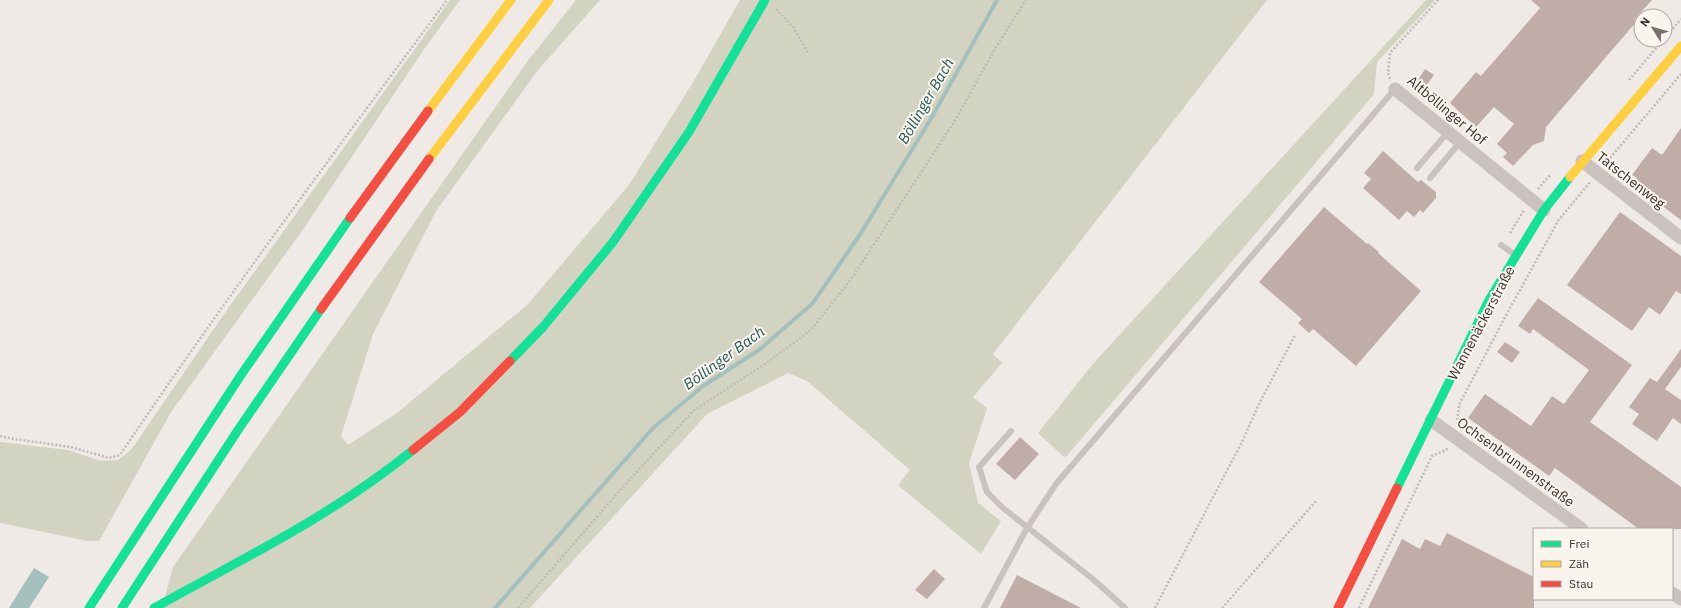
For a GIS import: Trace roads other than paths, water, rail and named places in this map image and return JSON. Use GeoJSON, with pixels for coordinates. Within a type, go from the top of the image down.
{"type":"FeatureCollection","features":[{"type":"Feature","properties":{"kind":"main road"},"geometry":{"type":"LineString","coordinates":[[89,608],[141,524],[224,398],[338,233],[394,155],[511,0]]}},
{"type":"Feature","properties":{"kind":"main road"},"geometry":{"type":"LineString","coordinates":[[122,608],[165,540],[362,250],[549,0]]}},
{"type":"Feature","properties":{"kind":"main road"},"geometry":{"type":"LineString","coordinates":[[154,608],[315,518],[385,473],[460,412],[543,328],[613,242],[690,132],[765,0]]}},
{"type":"Feature","properties":{"kind":"main road","name":"Wannenäckerstraße"},"geometry":{"type":"LineString","coordinates":[[1338,608],[1489,300],[1544,210],[1582,161],[1681,46]]}},
{"type":"Feature","properties":{"kind":"street","name":"Altböllinger Hof"},"geometry":{"type":"LineString","coordinates":[[1395,89],[1544,210]]}},
{"type":"Feature","properties":{"kind":"street","name":"Tatschenweg"},"geometry":{"type":"LineString","coordinates":[[1582,161],[1681,238]]}},
{"type":"Feature","properties":{"kind":"street","name":"Ochsenbrunnenstraße"},"geometry":{"type":"LineString","coordinates":[[1431,420],[1581,528]]}},
{"type":"Feature","properties":{"kind":"street"},"geometry":{"type":"LineString","coordinates":[[1673,594],[1681,600]]}},
{"type":"Feature","properties":{"kind":"lane"},"geometry":{"type":"LineString","coordinates":[[984,608],[1027,528],[1056,484],[1395,89]]}},
{"type":"Feature","properties":{"kind":"lane"},"geometry":{"type":"LineString","coordinates":[[1417,168],[1448,132]]}},
{"type":"Feature","properties":{"kind":"lane"},"geometry":{"type":"LineString","coordinates":[[1430,178],[1460,142]]}},
{"type":"Feature","properties":{"kind":"lane"},"geometry":{"type":"LineString","coordinates":[[1501,245],[1516,256]]}},
{"type":"Feature","properties":{"kind":"lane"},"geometry":{"type":"LineString","coordinates":[[1011,431],[979,467],[987,492],[1003,508],[1094,580],[1125,608]]}},
{"type":"Feature","properties":{"kind":"water"},"geometry":{"type":"Polygon","coordinates":[[[34,568],[49,577],[29,608],[9,608],[34,568]]]}},
{"type":"Feature","properties":{"kind":"waterway","name":"Böllinger Bach"},"geometry":{"type":"LineString","coordinates":[[495,608],[653,428],[703,386],[759,350],[812,304],[861,233],[932,117],[997,0]]}}]}
